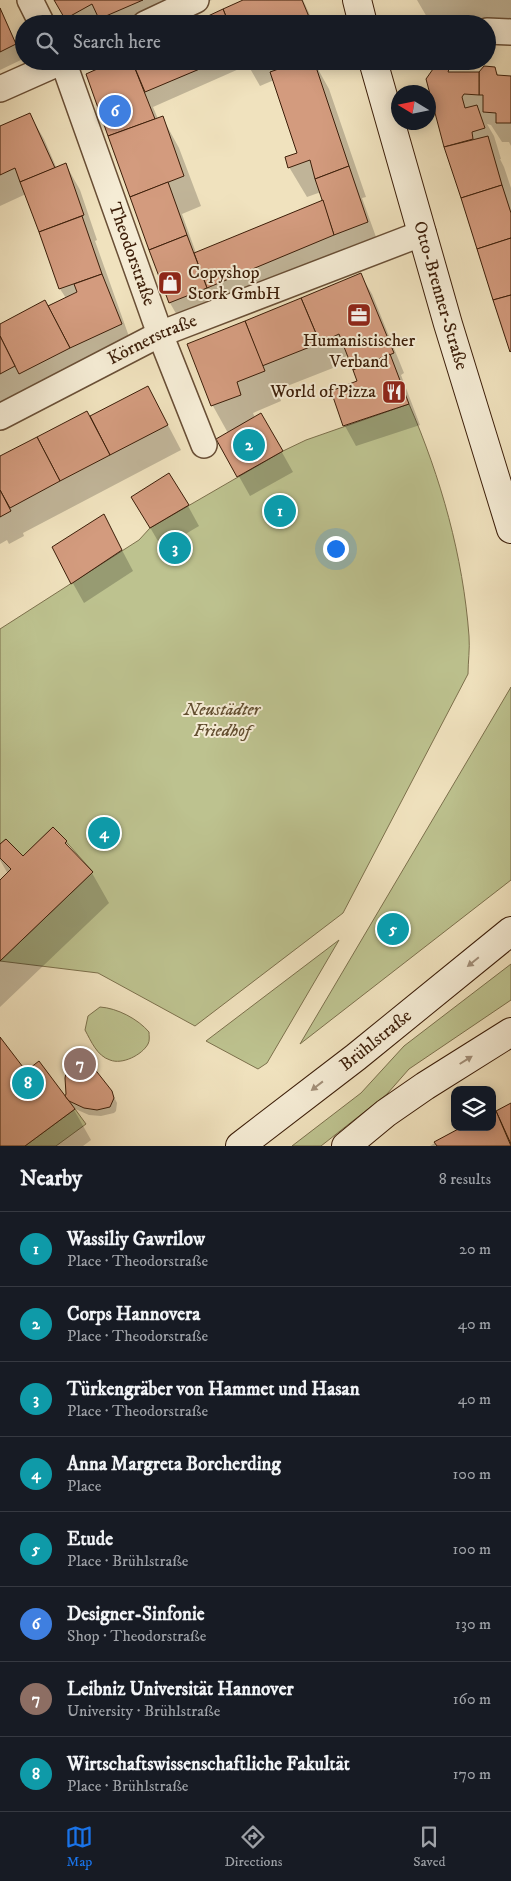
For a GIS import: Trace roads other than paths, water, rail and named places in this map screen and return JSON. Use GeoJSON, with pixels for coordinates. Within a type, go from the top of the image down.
{"type":"FeatureCollection","features":[{"type":"Feature","properties":{"kind":"main road"},"geometry":{"type":"LineString","coordinates":[[357,0],[361,15]]}},
{"type":"Feature","properties":{"kind":"main road","name":"Otto-Brenner-Straße"},"geometry":{"type":"LineString","coordinates":[[377,70],[468,391],[511,529]]}},
{"type":"Feature","properties":{"kind":"main road","name":"Brühlstraße"},"geometry":{"type":"LineString","coordinates":[[240,1146],[356,1056],[511,931]]}},
{"type":"Feature","properties":{"kind":"main road"},"geometry":{"type":"LineString","coordinates":[[346,1146],[386,1113],[424,1086],[511,1032]]}},
{"type":"Feature","properties":{"kind":"street"},"geometry":{"type":"LineString","coordinates":[[30,0],[38,15]]}},
{"type":"Feature","properties":{"kind":"street"},"geometry":{"type":"LineString","coordinates":[[164,15],[196,0]]}},
{"type":"Feature","properties":{"kind":"street"},"geometry":{"type":"LineString","coordinates":[[496,31],[511,32]]}},
{"type":"Feature","properties":{"kind":"street"},"geometry":{"type":"LineString","coordinates":[[0,89],[43,70]]}},
{"type":"Feature","properties":{"kind":"street","name":"Theodorstraße"},"geometry":{"type":"LineString","coordinates":[[66,70],[160,334],[204,445]]}},
{"type":"Feature","properties":{"kind":"street","name":"Körnerstraße"},"geometry":{"type":"LineString","coordinates":[[0,417],[160,334],[423,233]]}},
{"type":"Feature","properties":{"kind":"place","name":"Designer-Sinfonie"},"geometry":{"type":"Point","coordinates":[115,111]}},
{"type":"Feature","properties":{"kind":"place","name":"Copyshop Stork GmbH"},"geometry":{"type":"Point","coordinates":[170,283]}},
{"type":"Feature","properties":{"kind":"place","name":"Humanistischer Verband"},"geometry":{"type":"Point","coordinates":[359,315]}},
{"type":"Feature","properties":{"kind":"place","name":"World of Pizza"},"geometry":{"type":"Point","coordinates":[394,392]}},
{"type":"Feature","properties":{"kind":"place","name":"Corps Hannovera"},"geometry":{"type":"Point","coordinates":[249,445]}},
{"type":"Feature","properties":{"kind":"place","name":"Wassiliy Gawrilow"},"geometry":{"type":"Point","coordinates":[280,511]}},
{"type":"Feature","properties":{"kind":"place","name":"Türkengräber von Hammet und Hasan"},"geometry":{"type":"Point","coordinates":[175,548]}},
{"type":"Feature","properties":{"kind":"place","name":"Anna Margreta Borcherding"},"geometry":{"type":"Point","coordinates":[104,833]}},
{"type":"Feature","properties":{"kind":"place","name":"Etude"},"geometry":{"type":"Point","coordinates":[393,929]}},
{"type":"Feature","properties":{"kind":"place","name":"Leibniz Universität Hannover"},"geometry":{"type":"Point","coordinates":[80,1064]}},
{"type":"Feature","properties":{"kind":"place","name":"Wirtschaftswissenschaftliche Fakultät"},"geometry":{"type":"Point","coordinates":[28,1083]}},
{"type":"Feature","properties":{"kind":"park label","name":"Neustädter Friedhof"},"geometry":{"type":"Point","coordinates":[222,720]}}]}
